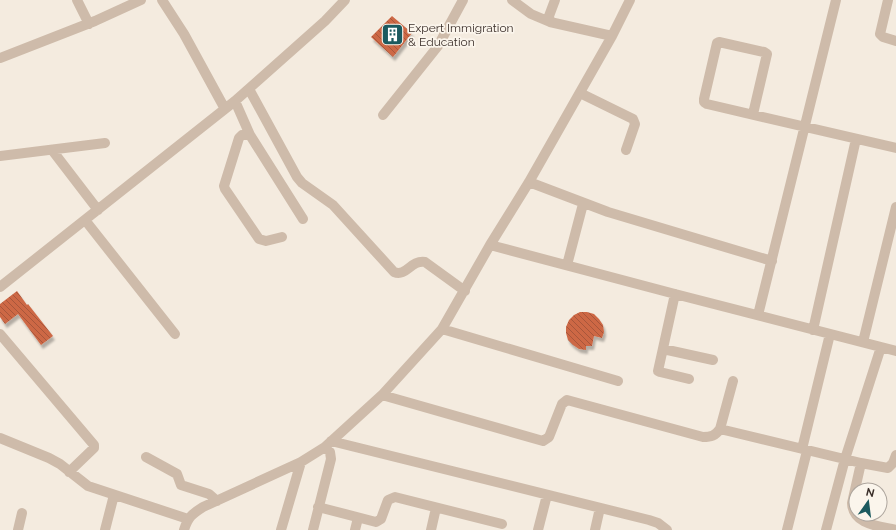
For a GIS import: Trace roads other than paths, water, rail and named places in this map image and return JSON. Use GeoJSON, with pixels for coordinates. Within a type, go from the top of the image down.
{"type":"FeatureCollection","features":[{"type":"Feature","properties":{"kind":"street"},"geometry":{"type":"LineString","coordinates":[[77,0],[89,24]]}},
{"type":"Feature","properties":{"kind":"street"},"geometry":{"type":"LineString","coordinates":[[0,58],[89,24],[141,0]]}},
{"type":"Feature","properties":{"kind":"street"},"geometry":{"type":"LineString","coordinates":[[162,0],[184,34],[225,109]]}},
{"type":"Feature","properties":{"kind":"street"},"geometry":{"type":"LineString","coordinates":[[0,287],[236,101],[325,21],[346,0]]}},
{"type":"Feature","properties":{"kind":"street"},"geometry":{"type":"LineString","coordinates":[[383,115],[438,46],[464,0]]}},
{"type":"Feature","properties":{"kind":"street"},"geometry":{"type":"LineString","coordinates":[[512,0],[531,14],[550,22],[612,36]]}},
{"type":"Feature","properties":{"kind":"street"},"geometry":{"type":"LineString","coordinates":[[550,22],[549,16],[555,0]]}},
{"type":"Feature","properties":{"kind":"street"},"geometry":{"type":"LineString","coordinates":[[184,530],[188,519],[194,513],[301,462],[328,444],[382,395],[442,329],[580,93],[630,0]]}},
{"type":"Feature","properties":{"kind":"street"},"geometry":{"type":"LineString","coordinates":[[758,314],[836,0]]}},
{"type":"Feature","properties":{"kind":"street"},"geometry":{"type":"LineString","coordinates":[[888,0],[880,34],[882,37],[896,41]]}},
{"type":"Feature","properties":{"kind":"street"},"geometry":{"type":"LineString","coordinates":[[753,114],[767,54],[764,52],[719,42],[717,43],[705,91],[704,102],[707,104],[896,148]]}},
{"type":"Feature","properties":{"kind":"street"},"geometry":{"type":"LineString","coordinates":[[249,89],[297,177],[302,183],[333,205],[394,272],[398,274],[402,273],[416,262],[425,262],[465,291]]}},
{"type":"Feature","properties":{"kind":"street"},"geometry":{"type":"LineString","coordinates":[[580,93],[633,119],[635,124],[626,150]]}},
{"type":"Feature","properties":{"kind":"street"},"geometry":{"type":"LineString","coordinates":[[236,101],[250,135],[303,219]]}},
{"type":"Feature","properties":{"kind":"street"},"geometry":{"type":"LineString","coordinates":[[250,135],[242,135],[239,138],[224,186],[259,239],[266,241],[282,237]]}},
{"type":"Feature","properties":{"kind":"street"},"geometry":{"type":"LineString","coordinates":[[812,330],[856,139]]}},
{"type":"Feature","properties":{"kind":"street"},"geometry":{"type":"LineString","coordinates":[[0,156],[105,143]]}},
{"type":"Feature","properties":{"kind":"street"},"geometry":{"type":"LineString","coordinates":[[52,150],[98,210]]}},
{"type":"Feature","properties":{"kind":"street"},"geometry":{"type":"LineString","coordinates":[[529,182],[583,204],[647,225],[772,261]]}},
{"type":"Feature","properties":{"kind":"street"},"geometry":{"type":"LineString","coordinates":[[567,265],[583,204]]}},
{"type":"Feature","properties":{"kind":"street"},"geometry":{"type":"LineString","coordinates":[[863,342],[896,207]]}},
{"type":"Feature","properties":{"kind":"street"},"geometry":{"type":"LineString","coordinates":[[85,220],[175,334]]}},
{"type":"Feature","properties":{"kind":"street"},"geometry":{"type":"LineString","coordinates":[[490,245],[896,351]]}},
{"type":"Feature","properties":{"kind":"street"},"geometry":{"type":"LineString","coordinates":[[675,294],[658,368],[660,372],[689,379]]}},
{"type":"Feature","properties":{"kind":"street"},"geometry":{"type":"LineString","coordinates":[[442,329],[618,381]]}},
{"type":"Feature","properties":{"kind":"street"},"geometry":{"type":"LineString","coordinates":[[0,334],[94,445],[94,448],[69,472]]}},
{"type":"Feature","properties":{"kind":"street"},"geometry":{"type":"LineString","coordinates":[[787,530],[830,334]]}},
{"type":"Feature","properties":{"kind":"street"},"geometry":{"type":"LineString","coordinates":[[826,530],[844,459],[881,347]]}},
{"type":"Feature","properties":{"kind":"street"},"geometry":{"type":"LineString","coordinates":[[662,349],[713,360]]}},
{"type":"Feature","properties":{"kind":"street"},"geometry":{"type":"LineString","coordinates":[[382,395],[543,441],[549,437],[562,404],[567,400],[703,437],[710,437],[715,435],[720,429],[733,381]]}},
{"type":"Feature","properties":{"kind":"street"},"geometry":{"type":"LineString","coordinates":[[720,429],[804,450],[888,468],[893,463],[896,455]]}},
{"type":"Feature","properties":{"kind":"street"},"geometry":{"type":"LineString","coordinates":[[0,438],[49,458],[60,464],[88,486],[188,519]]}},
{"type":"Feature","properties":{"kind":"street"},"geometry":{"type":"LineString","coordinates":[[328,444],[600,508],[658,523],[667,530]]}},
{"type":"Feature","properties":{"kind":"street"},"geometry":{"type":"LineString","coordinates":[[313,530],[331,459],[328,444]]}},
{"type":"Feature","properties":{"kind":"street"},"geometry":{"type":"LineString","coordinates":[[146,457],[177,474],[181,485],[209,494],[217,501]]}},
{"type":"Feature","properties":{"kind":"street"},"geometry":{"type":"LineString","coordinates":[[281,530],[301,462]]}},
{"type":"Feature","properties":{"kind":"street"},"geometry":{"type":"LineString","coordinates":[[861,463],[852,509],[864,526],[896,530]]}},
{"type":"Feature","properties":{"kind":"street"},"geometry":{"type":"LineString","coordinates":[[105,530],[114,495]]}},
{"type":"Feature","properties":{"kind":"street"},"geometry":{"type":"LineString","coordinates":[[538,530],[547,495]]}},
{"type":"Feature","properties":{"kind":"street"},"geometry":{"type":"LineString","coordinates":[[318,507],[376,522],[379,521],[388,500],[395,497],[502,524]]}},
{"type":"Feature","properties":{"kind":"street"},"geometry":{"type":"LineString","coordinates":[[431,530],[436,508]]}},
{"type":"Feature","properties":{"kind":"street"},"geometry":{"type":"LineString","coordinates":[[595,530],[600,508]]}},
{"type":"Feature","properties":{"kind":"street"},"geometry":{"type":"LineString","coordinates":[[18,530],[22,513]]}},
{"type":"Feature","properties":{"kind":"street"},"geometry":{"type":"LineString","coordinates":[[355,530],[358,518]]}},
{"type":"Feature","properties":{"kind":"place","name":"Expert Immigration & Education"},"geometry":{"type":"Point","coordinates":[392,35]}}]}
